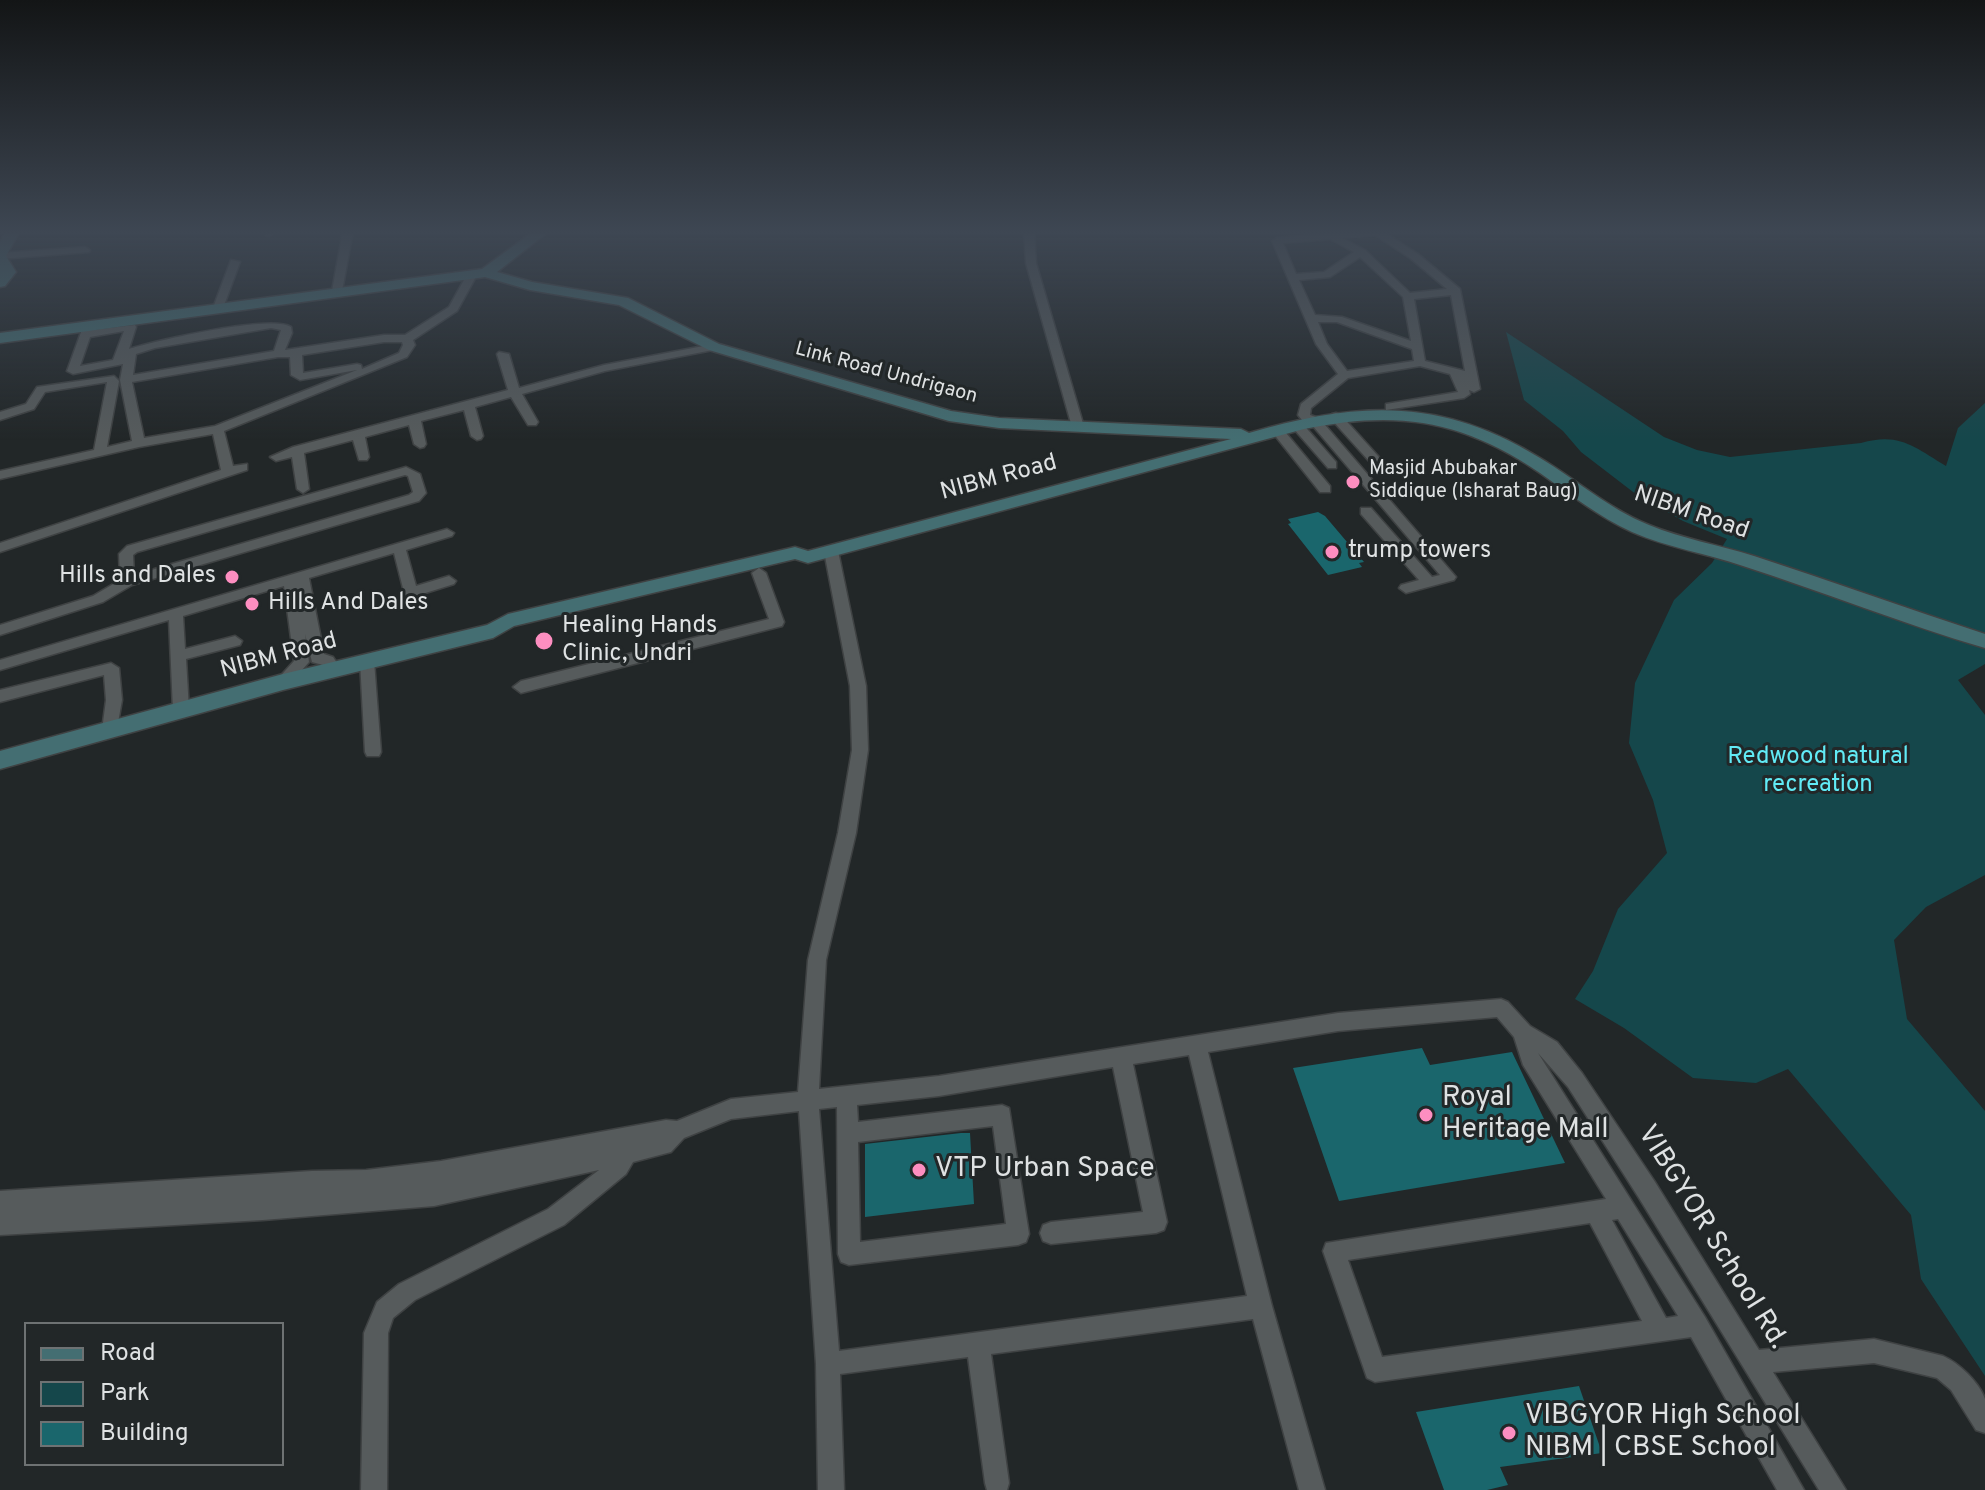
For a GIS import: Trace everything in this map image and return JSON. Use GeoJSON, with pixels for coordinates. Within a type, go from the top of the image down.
{"type":"FeatureCollection","features":[{"type":"Feature","properties":{"kind":"main road","name":"Link Road Undrigaon"},"geometry":{"type":"LineString","coordinates":[[0,338],[87,330],[270,301]]}},
{"type":"Feature","properties":{"kind":"main road","name":"Link Road Undrigaon"},"geometry":{"type":"LineString","coordinates":[[620,301],[714,347],[949,416],[999,423],[1254,435]]}},
{"type":"Feature","properties":{"kind":"main road","name":"NIBM Road"},"geometry":{"type":"LineString","coordinates":[[0,760],[283,682],[493,631],[508,621],[795,553],[808,557],[1218,448],[1254,435],[1362,413],[1404,413],[1467,425],[1510,447],[1604,509],[1640,528],[1746,560],[1869,605],[1985,641]]}},
{"type":"Feature","properties":{"kind":"main road"},"geometry":{"type":"LineString","coordinates":[[493,631],[510,632],[801,563],[808,557]]}},
{"type":"Feature","properties":{"kind":"street"},"geometry":{"type":"LineString","coordinates":[[218,308],[221,301]]}},
{"type":"Feature","properties":{"kind":"street"},"geometry":{"type":"LineString","coordinates":[[126,380],[394,337],[407,339],[453,309],[460,301]]}},
{"type":"Feature","properties":{"kind":"street"},"geometry":{"type":"LineString","coordinates":[[1042,301],[1078,427]]}},
{"type":"Feature","properties":{"kind":"street"},"geometry":{"type":"LineString","coordinates":[[1302,301],[1322,344],[1344,375]]}},
{"type":"Feature","properties":{"kind":"street"},"geometry":{"type":"LineString","coordinates":[[1409,301],[1420,363]]}},
{"type":"Feature","properties":{"kind":"street"},"geometry":{"type":"LineString","coordinates":[[1458,301],[1474,389]]}},
{"type":"Feature","properties":{"kind":"street"},"geometry":{"type":"LineString","coordinates":[[1310,318],[1338,319],[1417,347]]}},
{"type":"Feature","properties":{"kind":"street"},"geometry":{"type":"LineString","coordinates":[[139,443],[126,380],[131,352],[271,325],[286,327],[287,333],[278,354]]}},
{"type":"Feature","properties":{"kind":"street"},"geometry":{"type":"LineString","coordinates":[[131,327],[118,363],[73,371],[87,330],[131,327]]}},
{"type":"Feature","properties":{"kind":"street"},"geometry":{"type":"LineString","coordinates":[[0,475],[139,443],[218,429],[394,360],[403,355],[409,345],[407,339]]}},
{"type":"Feature","properties":{"kind":"street"},"geometry":{"type":"LineString","coordinates":[[276,457],[604,368],[714,347]]}},
{"type":"Feature","properties":{"kind":"street"},"geometry":{"type":"LineString","coordinates":[[296,354],[297,375],[300,377],[394,360]]}},
{"type":"Feature","properties":{"kind":"street"},"geometry":{"type":"LineString","coordinates":[[503,354],[514,391],[532,422]]}},
{"type":"Feature","properties":{"kind":"street"},"geometry":{"type":"LineString","coordinates":[[1332,465],[1307,423],[1305,407],[1344,375],[1420,363],[1471,376]]}},
{"type":"Feature","properties":{"kind":"street"},"geometry":{"type":"LineString","coordinates":[[1390,407],[1464,394],[1461,381],[1448,370]]}},
{"type":"Feature","properties":{"kind":"street"},"geometry":{"type":"LineString","coordinates":[[0,416],[30,406],[41,389],[110,378],[113,381],[100,453]]}},
{"type":"Feature","properties":{"kind":"street"},"geometry":{"type":"LineString","coordinates":[[468,404],[477,436]]}},
{"type":"Feature","properties":{"kind":"street"},"geometry":{"type":"LineString","coordinates":[[1336,417],[1383,469]]}},
{"type":"Feature","properties":{"kind":"street"},"geometry":{"type":"LineString","coordinates":[[414,418],[420,444]]}},
{"type":"Feature","properties":{"kind":"street"},"geometry":{"type":"LineString","coordinates":[[1307,423],[1449,577],[1406,588]]}},
{"type":"Feature","properties":{"kind":"street"},"geometry":{"type":"LineString","coordinates":[[218,429],[228,472]]}},
{"type":"Feature","properties":{"kind":"street"},"geometry":{"type":"LineString","coordinates":[[1277,430],[1325,489]]}},
{"type":"Feature","properties":{"kind":"street"},"geometry":{"type":"LineString","coordinates":[[358,433],[363,457]]}},
{"type":"Feature","properties":{"kind":"street"},"geometry":{"type":"LineString","coordinates":[[297,450],[303,489]]}},
{"type":"Feature","properties":{"kind":"street"},"geometry":{"type":"LineString","coordinates":[[0,548],[243,467]]}},
{"type":"Feature","properties":{"kind":"street"},"geometry":{"type":"LineString","coordinates":[[0,630],[98,599],[127,582],[414,498],[420,493],[414,474],[406,471],[132,549],[126,554],[127,582]]}},
{"type":"Feature","properties":{"kind":"street"},"geometry":{"type":"LineString","coordinates":[[1366,511],[1429,583]]}},
{"type":"Feature","properties":{"kind":"street"},"geometry":{"type":"LineString","coordinates":[[0,665],[447,533]]}},
{"type":"Feature","properties":{"kind":"street"},"geometry":{"type":"LineString","coordinates":[[399,547],[411,594],[449,581]]}},
{"type":"Feature","properties":{"kind":"street"},"geometry":{"type":"LineString","coordinates":[[831,551],[858,686],[860,750],[847,833],[817,960],[808,1100],[828,1364],[831,1490]]}},
{"type":"Feature","properties":{"kind":"street"},"geometry":{"type":"LineString","coordinates":[[521,687],[777,622],[759,573]]}},
{"type":"Feature","properties":{"kind":"street"},"geometry":{"type":"LineString","coordinates":[[283,682],[302,662],[303,620],[296,577]]}},
{"type":"Feature","properties":{"kind":"street"},"geometry":{"type":"LineString","coordinates":[[176,612],[181,710]]}},
{"type":"Feature","properties":{"kind":"street"},"geometry":{"type":"LineString","coordinates":[[303,620],[317,658],[328,661],[333,669]]}},
{"type":"Feature","properties":{"kind":"street"},"geometry":{"type":"LineString","coordinates":[[179,656],[235,641]]}},
{"type":"Feature","properties":{"kind":"street"},"geometry":{"type":"LineString","coordinates":[[367,661],[373,752]]}},
{"type":"Feature","properties":{"kind":"street"},"geometry":{"type":"LineString","coordinates":[[0,696],[111,668],[114,700],[110,730]]}},
{"type":"Feature","properties":{"kind":"street"},"geometry":{"type":"LineString","coordinates":[[0,1202],[366,1181],[631,1146],[664,1145],[677,1131],[731,1109],[939,1086],[1338,1022],[1501,1008],[1523,1032],[1530,1058],[1697,1325],[1791,1490]]}},
{"type":"Feature","properties":{"kind":"street","name":"VIBGYOR School Rd."},"geometry":{"type":"LineString","coordinates":[[1523,1032],[1550,1049],[1575,1080],[1833,1490]]}},
{"type":"Feature","properties":{"kind":"street"},"geometry":{"type":"LineString","coordinates":[[1196,1044],[1261,1306],[1312,1490]]}},
{"type":"Feature","properties":{"kind":"street"},"geometry":{"type":"LineString","coordinates":[[1051,1233],[1156,1222],[1121,1057]]}},
{"type":"Feature","properties":{"kind":"street"},"geometry":{"type":"LineString","coordinates":[[847,1095],[849,1254],[1018,1234],[1002,1115],[848,1133]]}},
{"type":"Feature","properties":{"kind":"street"},"geometry":{"type":"LineString","coordinates":[[0,1224],[263,1209],[434,1195],[631,1146]]}},
{"type":"Feature","properties":{"kind":"street"},"geometry":{"type":"LineString","coordinates":[[374,1490],[376,1333],[385,1310],[407,1292],[556,1217],[619,1167],[631,1146]]}},
{"type":"Feature","properties":{"kind":"street"},"geometry":{"type":"LineString","coordinates":[[1624,1207],[1334,1251],[1375,1370],[1697,1325]]}},
{"type":"Feature","properties":{"kind":"street"},"geometry":{"type":"LineString","coordinates":[[1596,1213],[1659,1329]]}},
{"type":"Feature","properties":{"kind":"street"},"geometry":{"type":"LineString","coordinates":[[828,1364],[1261,1306]]}},
{"type":"Feature","properties":{"kind":"street"},"geometry":{"type":"LineString","coordinates":[[978,1344],[997,1483]]}},
{"type":"Feature","properties":{"kind":"street"},"geometry":{"type":"LineString","coordinates":[[1754,1362],[1874,1351],[1943,1368],[1959,1382],[1985,1421]]}},
{"type":"Feature","properties":{"kind":"green space","name":"Redwood natural recreation"},"geometry":{"type":"Polygon","coordinates":[[[1506,332],[1664,437],[1697,450],[1730,457],[1886,439],[1915,447],[1946,466],[1958,428],[1985,403],[1985,664],[1958,680],[1985,715],[1985,875],[1926,907],[1894,940],[1907,1019],[1985,1111],[1985,1376],[1921,1279],[1911,1215],[1788,1069],[1756,1083],[1693,1078],[1624,1028],[1575,999],[1593,971],[1618,909],[1667,853],[1653,800],[1629,743],[1635,683],[1674,600],[1712,563],[1727,539],[1683,521],[1637,495],[1581,452],[1563,431],[1524,400],[1506,332]]]}},
{"type":"Feature","properties":{"kind":"building","name":"trump towers"},"geometry":{"type":"Polygon","coordinates":[[[1318,512],[1325,516],[1364,562],[1359,563],[1362,567],[1328,575],[1288,524],[1291,523],[1288,519],[1318,512]]]}},
{"type":"Feature","properties":{"kind":"building","name":"Royal Heritage Mall"},"geometry":{"type":"Polygon","coordinates":[[[1422,1048],[1430,1065],[1512,1052],[1565,1163],[1339,1201],[1293,1068],[1422,1048]]]}},
{"type":"Feature","properties":{"kind":"building","name":"VTP Urban Space"},"geometry":{"type":"Polygon","coordinates":[[[970,1133],[974,1204],[865,1217],[865,1144],[970,1133]]]}},
{"type":"Feature","properties":{"kind":"building","name":"VIBGYOR High School NIBM | CBSE School"},"geometry":{"type":"Polygon","coordinates":[[[1579,1386],[1602,1453],[1500,1467],[1508,1485],[1487,1490],[1444,1490],[1416,1412],[1579,1386]]]}},
{"type":"Feature","properties":{"kind":"place","name":"Masjid Abubakar Siddique (Isharat Baug)"},"geometry":{"type":"Point","coordinates":[1353,482]}},
{"type":"Feature","properties":{"kind":"place","name":"trump towers"},"geometry":{"type":"Point","coordinates":[1332,552]}},
{"type":"Feature","properties":{"kind":"place","name":"Hills and Dales"},"geometry":{"type":"Point","coordinates":[232,577]}},
{"type":"Feature","properties":{"kind":"place","name":"Hills And Dales"},"geometry":{"type":"Point","coordinates":[252,604]}},
{"type":"Feature","properties":{"kind":"place","name":"Healing Hands Clinic, Undri"},"geometry":{"type":"Point","coordinates":[544,641]}},
{"type":"Feature","properties":{"kind":"place","name":"Royal Heritage Mall"},"geometry":{"type":"Point","coordinates":[1426,1115]}},
{"type":"Feature","properties":{"kind":"place","name":"VTP Urban Space"},"geometry":{"type":"Point","coordinates":[919,1170]}},
{"type":"Feature","properties":{"kind":"place","name":"VIBGYOR High School NIBM | CBSE School"},"geometry":{"type":"Point","coordinates":[1509,1433]}}]}
